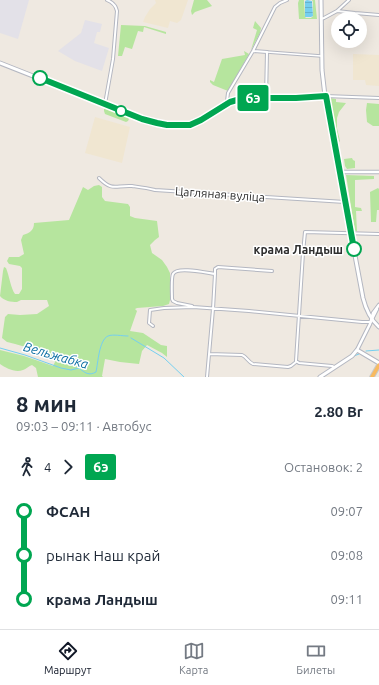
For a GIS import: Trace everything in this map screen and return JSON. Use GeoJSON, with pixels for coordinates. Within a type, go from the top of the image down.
{"type":"FeatureCollection","features":[{"type":"Feature","properties":{"kind":"highway"},"geometry":{"type":"LineString","coordinates":[[372,377],[379,364]]}},
{"type":"Feature","properties":{"kind":"main road"},"geometry":{"type":"LineString","coordinates":[[321,0],[323,77],[326,96],[363,298],[371,321],[379,326]]}},
{"type":"Feature","properties":{"kind":"main road"},"geometry":{"type":"LineString","coordinates":[[0,63],[104,105],[149,121],[167,125],[196,123],[234,100],[244,98],[306,98],[326,96]]}},
{"type":"Feature","properties":{"kind":"main road"},"geometry":{"type":"LineString","coordinates":[[320,377],[352,356],[357,350],[379,364]]}},
{"type":"Feature","properties":{"kind":"street"},"geometry":{"type":"LineString","coordinates":[[104,105],[113,59],[117,11],[116,7],[107,0]]}},
{"type":"Feature","properties":{"kind":"street"},"geometry":{"type":"LineString","coordinates":[[228,104],[228,93],[253,51],[275,7],[287,0]]}},
{"type":"Feature","properties":{"kind":"street"},"geometry":{"type":"LineString","coordinates":[[321,19],[337,11],[349,0]]}},
{"type":"Feature","properties":{"kind":"street"},"geometry":{"type":"LineString","coordinates":[[337,11],[379,15]]}},
{"type":"Feature","properties":{"kind":"street"},"geometry":{"type":"LineString","coordinates":[[253,51],[322,56]]}},
{"type":"Feature","properties":{"kind":"street"},"geometry":{"type":"LineString","coordinates":[[266,98],[267,52]]}},
{"type":"Feature","properties":{"kind":"street"},"geometry":{"type":"LineString","coordinates":[[326,96],[379,98]]}},
{"type":"Feature","properties":{"kind":"street"},"geometry":{"type":"LineString","coordinates":[[340,172],[379,172]]}},
{"type":"Feature","properties":{"kind":"street","name":"Цагляная вуліца"},"geometry":{"type":"LineString","coordinates":[[99,178],[113,188],[130,186],[155,190],[345,202]]}},
{"type":"Feature","properties":{"kind":"street"},"geometry":{"type":"LineString","coordinates":[[296,362],[295,358],[305,232],[379,234]]}},
{"type":"Feature","properties":{"kind":"street"},"geometry":{"type":"LineString","coordinates":[[207,377],[215,269],[218,267],[272,271]]}},
{"type":"Feature","properties":{"kind":"street"},"geometry":{"type":"LineString","coordinates":[[193,307],[177,303],[172,300],[173,274],[176,271],[185,270],[215,274]]}},
{"type":"Feature","properties":{"kind":"street"},"geometry":{"type":"LineString","coordinates":[[357,350],[379,305]]}},
{"type":"Feature","properties":{"kind":"street"},"geometry":{"type":"LineString","coordinates":[[153,326],[149,323],[150,310],[193,307],[362,322],[371,321]]}},
{"type":"Feature","properties":{"kind":"street"},"geometry":{"type":"LineString","coordinates":[[209,354],[245,356],[253,364],[288,367],[296,362],[332,366],[334,368]]}},
{"type":"Feature","properties":{"kind":"shaded area"},"geometry":{"type":"Polygon","coordinates":[[[0,0],[29,0],[18,39],[0,33],[0,0]]]}},
{"type":"Feature","properties":{"kind":"shaded area"},"geometry":{"type":"Polygon","coordinates":[[[155,0],[188,0],[181,20],[177,23],[170,21],[168,28],[143,22],[150,9],[156,3],[155,0]]]}},
{"type":"Feature","properties":{"kind":"shaded area"},"geometry":{"type":"Polygon","coordinates":[[[85,20],[102,24],[100,32],[97,32],[94,43],[109,48],[102,71],[75,61],[58,51],[81,33],[85,20]]]}},
{"type":"Feature","properties":{"kind":"shaded area"},"geometry":{"type":"Polygon","coordinates":[[[353,54],[379,55],[379,86],[366,85],[365,80],[353,80],[353,54]]]}},
{"type":"Feature","properties":{"kind":"shaded area"},"geometry":{"type":"Polygon","coordinates":[[[95,117],[130,127],[122,163],[85,153],[95,117]]]}},
{"type":"Feature","properties":{"kind":"green space"},"geometry":{"type":"Polygon","coordinates":[[[194,0],[207,0],[212,6],[195,12],[192,15],[191,11],[194,0]]]}},
{"type":"Feature","properties":{"kind":"green space"},"geometry":{"type":"Polygon","coordinates":[[[299,0],[304,0],[305,17],[311,18],[313,16],[312,0],[315,0],[317,19],[299,19],[299,0]]]}},
{"type":"Feature","properties":{"kind":"green space"},"geometry":{"type":"Polygon","coordinates":[[[255,21],[261,28],[251,50],[257,30],[253,28],[255,21]]]}},
{"type":"Feature","properties":{"kind":"green space"},"geometry":{"type":"Polygon","coordinates":[[[121,25],[145,26],[166,32],[166,34],[144,27],[143,32],[138,31],[132,49],[125,47],[122,56],[118,56],[121,25]]]}},
{"type":"Feature","properties":{"kind":"green space"},"geometry":{"type":"Polygon","coordinates":[[[244,51],[249,54],[228,91],[213,85],[210,82],[210,80],[214,82],[222,59],[245,55],[244,51]]]}},
{"type":"Feature","properties":{"kind":"green space"},"geometry":{"type":"Polygon","coordinates":[[[330,98],[336,99],[336,102],[346,103],[339,112],[337,118],[339,142],[330,98]]]}},
{"type":"Feature","properties":{"kind":"green space"},"geometry":{"type":"Polygon","coordinates":[[[367,103],[379,104],[379,126],[373,126],[367,122],[367,103]]]}},
{"type":"Feature","properties":{"kind":"green space"},"geometry":{"type":"Polygon","coordinates":[[[106,108],[126,115],[129,119],[128,121],[126,122],[105,114],[104,109],[106,108]]]}},
{"type":"Feature","properties":{"kind":"green space"},"geometry":{"type":"Polygon","coordinates":[[[352,158],[355,161],[355,168],[347,169],[344,159],[352,158]]]}},
{"type":"Feature","properties":{"kind":"green space"},"geometry":{"type":"Polygon","coordinates":[[[346,175],[374,176],[374,179],[355,180],[355,207],[361,208],[362,211],[356,211],[357,231],[355,231],[346,175]]]}},
{"type":"Feature","properties":{"kind":"green space"},"geometry":{"type":"Polygon","coordinates":[[[99,185],[102,187],[102,197],[105,201],[128,204],[130,207],[130,216],[157,221],[159,237],[150,245],[152,253],[162,260],[170,273],[170,300],[169,304],[163,306],[135,309],[137,311],[130,331],[143,333],[161,345],[167,346],[167,357],[147,345],[142,351],[139,364],[105,359],[103,377],[38,377],[36,368],[32,365],[20,371],[11,370],[0,364],[0,350],[53,366],[55,362],[52,358],[41,352],[7,342],[2,338],[5,317],[8,314],[37,314],[49,306],[47,300],[21,300],[12,302],[2,298],[0,296],[4,267],[6,268],[12,289],[15,294],[19,294],[22,289],[22,268],[20,266],[9,264],[7,261],[9,257],[19,257],[24,254],[21,240],[23,235],[32,230],[34,223],[69,220],[83,187],[88,190],[99,185]]]}},
{"type":"Feature","properties":{"kind":"green space"},"geometry":{"type":"Polygon","coordinates":[[[378,188],[379,210],[377,210],[376,222],[371,222],[370,192],[378,188]]]}},
{"type":"Feature","properties":{"kind":"water"},"geometry":{"type":"Polygon","coordinates":[[[305,1],[312,1],[313,16],[311,17],[305,17],[305,1]]]}},
{"type":"Feature","properties":{"kind":"waterway","name":"Вельжабка"},"geometry":{"type":"LineString","coordinates":[[0,348],[61,368],[71,370],[79,368],[85,373],[91,374],[96,372],[98,358],[105,338],[112,335],[128,336]]}},
{"type":"Feature","properties":{"kind":"waterway","name":"Вельжабка"},"geometry":{"type":"LineString","coordinates":[[131,338],[164,358],[184,377]]}},
{"type":"Feature","properties":{"kind":"waterway","name":"Вельжабка"},"geometry":{"type":"LineString","coordinates":[[366,351],[379,350]]}},
{"type":"Feature","properties":{"kind":"waterway","name":"Вельжабка"},"geometry":{"type":"LineString","coordinates":[[354,356],[359,354]]}},
{"type":"Feature","properties":{"kind":"waterway","name":"Вельжабка"},"geometry":{"type":"LineString","coordinates":[[323,377],[329,373]]}},
{"type":"Feature","properties":{"kind":"bus line","name":"6э"},"geometry":{"type":"LineString","coordinates":[[40,78],[142,119],[157,123],[176,125],[190,125],[196,123],[230,102],[244,98],[296,98],[326,96],[354,249]]}},
{"type":"Feature","properties":{"kind":"place","name":"крама Ландыш"},"geometry":{"type":"Point","coordinates":[354,249]}}]}
